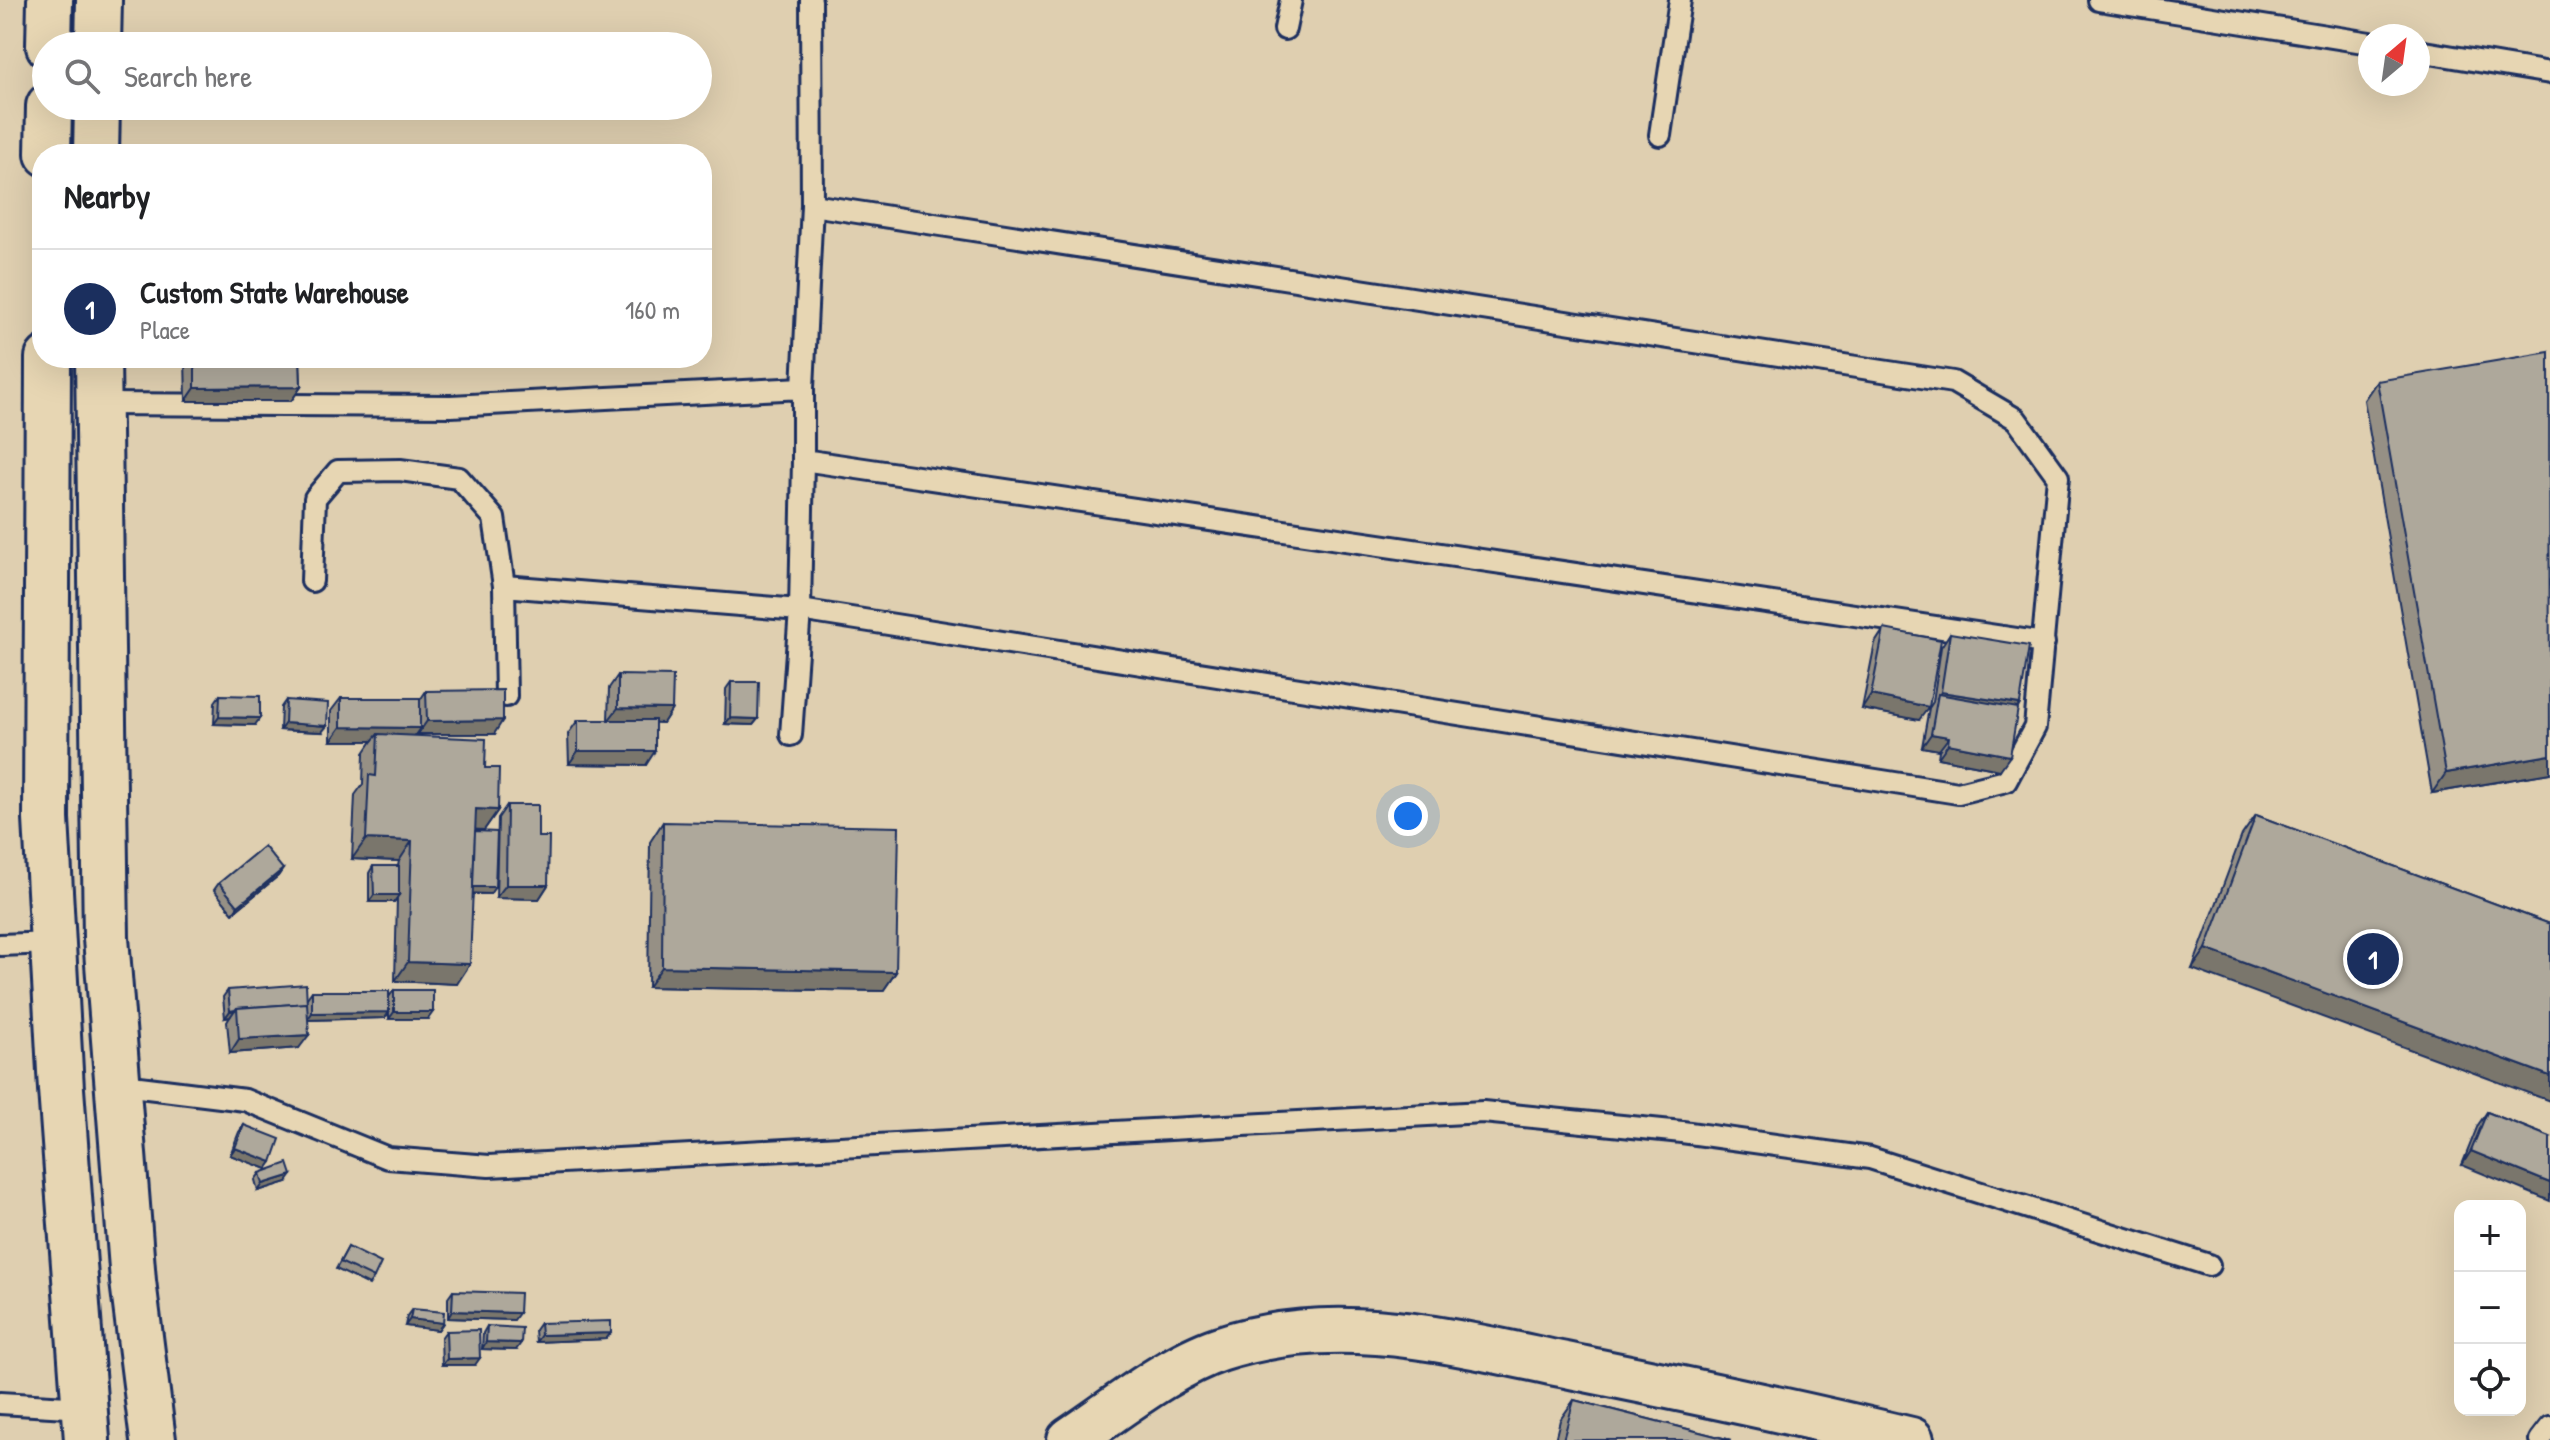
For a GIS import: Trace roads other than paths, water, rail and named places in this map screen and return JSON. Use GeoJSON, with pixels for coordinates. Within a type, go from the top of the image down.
{"type":"FeatureCollection","features":[{"type":"Feature","properties":{"kind":"street"},"geometry":{"type":"LineString","coordinates":[[49,32],[50,0]]}},
{"type":"Feature","properties":{"kind":"street"},"geometry":{"type":"LineString","coordinates":[[98,32],[99,0]]}},
{"type":"Feature","properties":{"kind":"street"},"geometry":{"type":"LineString","coordinates":[[48,144],[49,120]]}},
{"type":"Feature","properties":{"kind":"street"},"geometry":{"type":"LineString","coordinates":[[96,144],[97,120]]}},
{"type":"Feature","properties":{"kind":"street"},"geometry":{"type":"LineString","coordinates":[[48,368],[46,819],[51,943],[86,1424]]}},
{"type":"Feature","properties":{"kind":"street"},"geometry":{"type":"LineString","coordinates":[[98,368],[104,862],[115,1084],[133,1281],[153,1440]]}},
{"type":"Feature","properties":{"kind":"street"},"geometry":{"type":"LineString","coordinates":[[1070,1440],[1219,1349],[1299,1331],[1343,1328],[1422,1337],[1758,1404],[1911,1440]]}},
{"type":"Feature","properties":{"kind":"street"},"geometry":{"type":"LineString","coordinates":[[1097,1440],[1127,1403]]}},
{"type":"Feature","properties":{"kind":"lane"},"geometry":{"type":"LineString","coordinates":[[791,735],[800,610],[803,388],[812,205],[811,0]]}},
{"type":"Feature","properties":{"kind":"lane"},"geometry":{"type":"LineString","coordinates":[[1285,29],[1291,0]]}},
{"type":"Feature","properties":{"kind":"lane"},"geometry":{"type":"LineString","coordinates":[[1660,135],[1680,0]]}},
{"type":"Feature","properties":{"kind":"lane"},"geometry":{"type":"LineString","coordinates":[[2099,0],[2358,41]]}},
{"type":"Feature","properties":{"kind":"lane"},"geometry":{"type":"LineString","coordinates":[[2430,53],[2550,73]]}},
{"type":"Feature","properties":{"kind":"lane"},"geometry":{"type":"LineString","coordinates":[[504,586],[800,610],[1958,793],[2006,781],[2035,727],[2058,477],[2016,419],[1953,382],[812,205]]}},
{"type":"Feature","properties":{"kind":"lane"},"geometry":{"type":"LineString","coordinates":[[99,404],[451,406],[803,388]]}},
{"type":"Feature","properties":{"kind":"lane"},"geometry":{"type":"LineString","coordinates":[[803,460],[2044,643]]}},
{"type":"Feature","properties":{"kind":"lane"},"geometry":{"type":"LineString","coordinates":[[312,581],[315,498],[338,471],[400,470],[459,478],[494,518],[504,586],[506,696]]}},
{"type":"Feature","properties":{"kind":"lane"},"geometry":{"type":"LineString","coordinates":[[0,945],[51,943]]}},
{"type":"Feature","properties":{"kind":"lane"},"geometry":{"type":"LineString","coordinates":[[115,1084],[245,1100],[388,1158],[489,1166],[1483,1112],[1682,1132],[1870,1158],[2209,1265]]}},
{"type":"Feature","properties":{"kind":"lane"},"geometry":{"type":"LineString","coordinates":[[0,1403],[86,1424]]}},
{"type":"Feature","properties":{"kind":"lane"},"geometry":{"type":"LineString","coordinates":[[2540,1440],[2550,1427]]}},
{"type":"Feature","properties":{"kind":"place","name":"Custom State Warehouse"},"geometry":{"type":"Point","coordinates":[2373,959]}}]}
